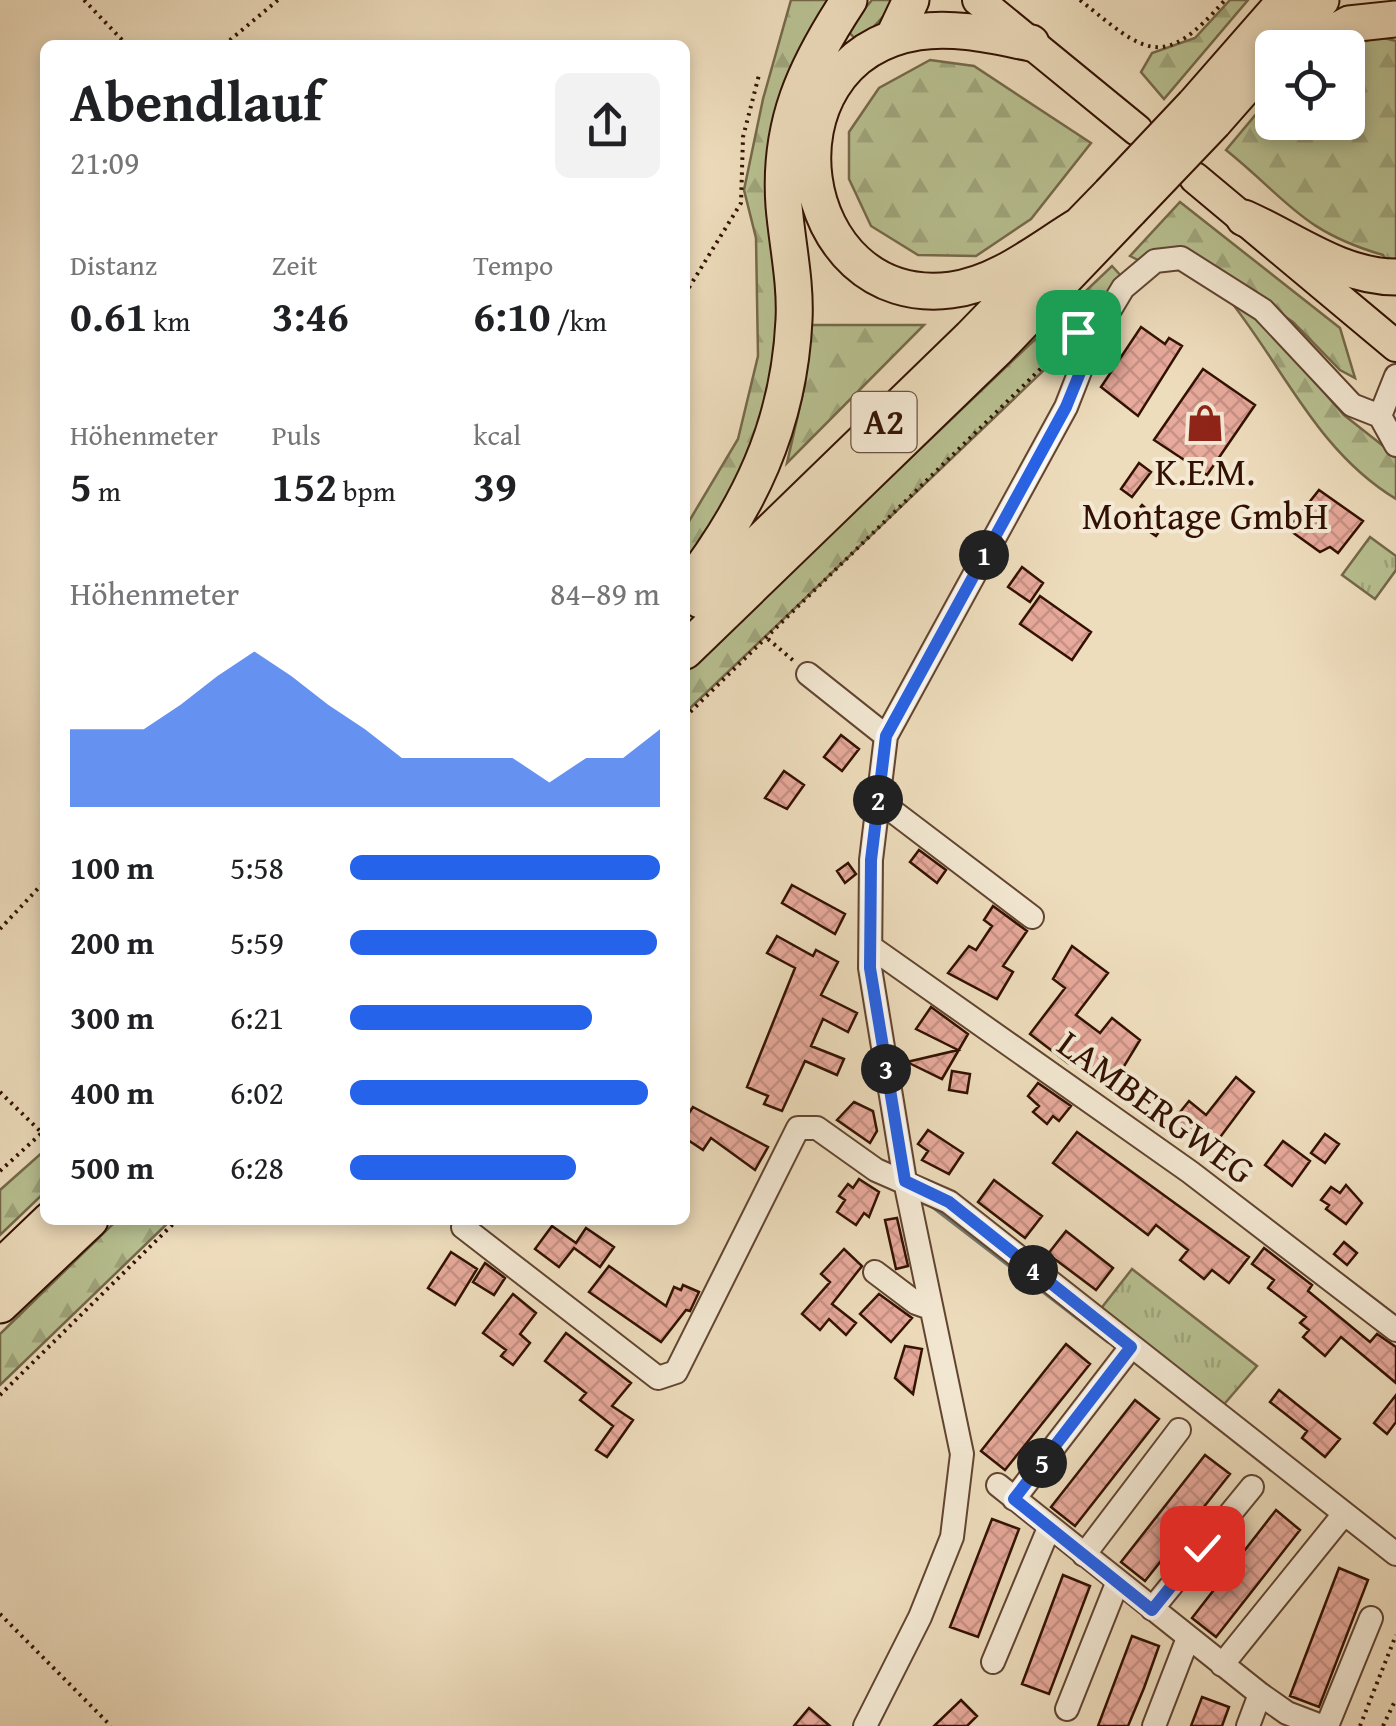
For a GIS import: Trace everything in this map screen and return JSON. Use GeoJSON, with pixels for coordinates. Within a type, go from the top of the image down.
{"type":"FeatureCollection","features":[{"type":"Feature","properties":{"kind":"highway"},"geometry":{"type":"LineString","coordinates":[[690,585],[729,534],[752,491],[775,430],[794,319],[783,153],[792,103],[848,0]]}},
{"type":"Feature","properties":{"kind":"highway"},"geometry":{"type":"LineString","coordinates":[[911,0],[892,38],[846,73],[824,99],[816,124],[809,163],[814,191],[827,225],[848,253],[880,276],[912,289],[951,290],[989,280],[1080,224]]}},
{"type":"Feature","properties":{"kind":"highway","name":"A2"},"geometry":{"type":"LineString","coordinates":[[690,646],[997,348],[1120,202],[1204,113],[1286,0]]}},
{"type":"Feature","properties":{"kind":"highway"},"geometry":{"type":"LineString","coordinates":[[1295,30],[1321,0]]}},
{"type":"Feature","properties":{"kind":"highway"},"geometry":{"type":"LineString","coordinates":[[1337,30],[1348,24],[1396,19]]}},
{"type":"Feature","properties":{"kind":"highway"},"geometry":{"type":"LineString","coordinates":[[892,38],[945,30],[1031,44]]}},
{"type":"Feature","properties":{"kind":"highway","name":"A2"},"geometry":{"type":"LineString","coordinates":[[1204,113],[1240,93],[1255,76]]}},
{"type":"Feature","properties":{"kind":"highway"},"geometry":{"type":"LineString","coordinates":[[1240,93],[1255,85]]}},
{"type":"Feature","properties":{"kind":"highway","name":"A2"},"geometry":{"type":"LineString","coordinates":[[690,609],[971,338],[1080,224],[1120,202]]}},
{"type":"Feature","properties":{"kind":"highway"},"geometry":{"type":"LineString","coordinates":[[1244,218],[1301,243],[1338,268],[1396,277]]}},
{"type":"Feature","properties":{"kind":"highway"},"geometry":{"type":"LineString","coordinates":[[0,1268],[45,1225]]}},
{"type":"Feature","properties":{"kind":"highway"},"geometry":{"type":"LineString","coordinates":[[0,1306],[85,1225]]}},
{"type":"Feature","properties":{"kind":"main road"},"geometry":{"type":"LineString","coordinates":[[978,0],[1137,130]]}},
{"type":"Feature","properties":{"kind":"main road"},"geometry":{"type":"LineString","coordinates":[[1196,178],[1396,346]]}},
{"type":"Feature","properties":{"kind":"street"},"geometry":{"type":"LineString","coordinates":[[865,1726],[920,1616],[952,1537],[962,1454],[905,1181],[870,968],[871,860],[886,736],[1066,407],[1097,331],[1133,279],[1155,261],[1182,258],[1263,310],[1352,404],[1380,416],[1396,445]]}},
{"type":"Feature","properties":{"kind":"street"},"geometry":{"type":"LineString","coordinates":[[1380,416],[1396,376]]}},
{"type":"Feature","properties":{"kind":"street"},"geometry":{"type":"LineString","coordinates":[[808,674],[886,736]]}},
{"type":"Feature","properties":{"kind":"street"},"geometry":{"type":"LineString","coordinates":[[878,800],[1032,917]]}},
{"type":"Feature","properties":{"kind":"street","name":"LAMBERGWEG"},"geometry":{"type":"LineString","coordinates":[[872,947],[1190,1172],[1396,1330]]}},
{"type":"Feature","properties":{"kind":"street"},"geometry":{"type":"LineString","coordinates":[[463,1227],[658,1378],[676,1372],[798,1128],[816,1128],[876,1170],[949,1202],[1396,1554]]}},
{"type":"Feature","properties":{"kind":"street"},"geometry":{"type":"LineString","coordinates":[[875,1272],[916,1303],[930,1308]]}},
{"type":"Feature","properties":{"kind":"street"},"geometry":{"type":"LineString","coordinates":[[1131,1347],[1006,1492],[1260,1694],[1287,1712],[1324,1726],[1370,1618]]}},
{"type":"Feature","properties":{"kind":"street"},"geometry":{"type":"LineString","coordinates":[[1084,1554],[1180,1430]]}},
{"type":"Feature","properties":{"kind":"street"},"geometry":{"type":"LineString","coordinates":[[1152,1610],[1252,1486]]}},
{"type":"Feature","properties":{"kind":"street"},"geometry":{"type":"LineString","coordinates":[[1222,1665],[1344,1514]]}},
{"type":"Feature","properties":{"kind":"street"},"geometry":{"type":"LineString","coordinates":[[992,1662],[1049,1528]]}},
{"type":"Feature","properties":{"kind":"street"},"geometry":{"type":"LineString","coordinates":[[1066,1709],[1118,1582]]}},
{"type":"Feature","properties":{"kind":"street"},"geometry":{"type":"LineString","coordinates":[[1154,1726],[1188,1638]]}},
{"type":"Feature","properties":{"kind":"street"},"geometry":{"type":"LineString","coordinates":[[1248,1726],[1260,1694]]}},
{"type":"Feature","properties":{"kind":"path"},"geometry":{"type":"LineString","coordinates":[[84,0],[121,40]]}},
{"type":"Feature","properties":{"kind":"path"},"geometry":{"type":"LineString","coordinates":[[230,40],[278,0]]}},
{"type":"Feature","properties":{"kind":"path"},"geometry":{"type":"LineString","coordinates":[[1080,0],[1133,43],[1161,48],[1193,34],[1225,0]]}},
{"type":"Feature","properties":{"kind":"path"},"geometry":{"type":"LineString","coordinates":[[690,286],[741,204],[743,137],[759,75]]}},
{"type":"Feature","properties":{"kind":"path"},"geometry":{"type":"LineString","coordinates":[[690,712],[1078,332],[1097,331]]}},
{"type":"Feature","properties":{"kind":"path"},"geometry":{"type":"LineString","coordinates":[[768,640],[808,674]]}},
{"type":"Feature","properties":{"kind":"path"},"geometry":{"type":"LineString","coordinates":[[0,929],[40,886]]}},
{"type":"Feature","properties":{"kind":"path"},"geometry":{"type":"LineString","coordinates":[[0,1092],[40,1128]]}},
{"type":"Feature","properties":{"kind":"path"},"geometry":{"type":"LineString","coordinates":[[0,1171],[40,1134]]}},
{"type":"Feature","properties":{"kind":"path"},"geometry":{"type":"LineString","coordinates":[[0,1395],[172,1225]]}},
{"type":"Feature","properties":{"kind":"path"},"geometry":{"type":"LineString","coordinates":[[0,1614],[112,1726]]}},
{"type":"Feature","properties":{"kind":"path"},"geometry":{"type":"LineString","coordinates":[[1360,1726],[1396,1635]]}},
{"type":"Feature","properties":{"kind":"path"},"geometry":{"type":"LineString","coordinates":[[1384,1726],[1396,1699]]}},
{"type":"Feature","properties":{"kind":"green space"},"geometry":{"type":"Polygon","coordinates":[[[791,0],[832,0],[772,239],[780,350],[764,435],[690,564],[690,520],[738,439],[758,356],[756,238],[744,190],[763,99],[791,0]]]}},
{"type":"Feature","properties":{"kind":"green space"},"geometry":{"type":"Polygon","coordinates":[[[872,0],[898,0],[859,43],[847,30],[872,0]]]}},
{"type":"Feature","properties":{"kind":"green space"},"geometry":{"type":"Polygon","coordinates":[[[1230,0],[1248,0],[1164,99],[1141,72],[1152,53],[1195,38],[1230,0]]]}},
{"type":"Feature","properties":{"kind":"green space"},"geometry":{"type":"Polygon","coordinates":[[[1380,37],[1396,41],[1396,259],[1386,261],[1383,255],[1355,246],[1314,224],[1226,150],[1255,115],[1255,140],[1365,140],[1365,40],[1380,37]]]}},
{"type":"Feature","properties":{"kind":"green space"},"geometry":{"type":"Polygon","coordinates":[[[930,60],[974,66],[1091,143],[1031,219],[976,256],[918,255],[871,226],[849,179],[849,132],[879,88],[930,60]]]}},
{"type":"Feature","properties":{"kind":"green space"},"geometry":{"type":"Polygon","coordinates":[[[1180,202],[1340,328],[1355,378],[1340,370],[1293,322],[1187,251],[1163,251],[1138,260],[1130,256],[1180,202]]]}},
{"type":"Feature","properties":{"kind":"green space"},"geometry":{"type":"Polygon","coordinates":[[[1112,266],[1123,278],[1086,330],[690,708],[690,668],[1112,266]]]}},
{"type":"Feature","properties":{"kind":"green space"},"geometry":{"type":"Polygon","coordinates":[[[1224,293],[1268,315],[1308,374],[1344,415],[1396,456],[1396,499],[1368,479],[1321,431],[1224,293]]]}},
{"type":"Feature","properties":{"kind":"green space"},"geometry":{"type":"Polygon","coordinates":[[[810,325],[924,325],[787,463],[805,384],[810,325]]]}},
{"type":"Feature","properties":{"kind":"green space"},"geometry":{"type":"Polygon","coordinates":[[[1370,537],[1396,556],[1396,570],[1375,599],[1342,575],[1370,537]]]}},
{"type":"Feature","properties":{"kind":"green space"},"geometry":{"type":"Polygon","coordinates":[[[40,1154],[40,1197],[0,1235],[0,1190],[40,1154]]]}},
{"type":"Feature","properties":{"kind":"green space"},"geometry":{"type":"Polygon","coordinates":[[[112,1225],[166,1225],[0,1385],[0,1334],[112,1225]]]}},
{"type":"Feature","properties":{"kind":"green space"},"geometry":{"type":"Polygon","coordinates":[[[1132,1269],[1257,1366],[1220,1409],[1099,1311],[1132,1269]]]}},
{"type":"Feature","properties":{"kind":"building"},"geometry":{"type":"Polygon","coordinates":[[[1141,327],[1165,344],[1169,338],[1182,346],[1138,416],[1101,387],[1141,327]]]}},
{"type":"Feature","properties":{"kind":"building","name":"K.E.M. Montage GmbH"},"geometry":{"type":"Polygon","coordinates":[[[1203,369],[1255,405],[1207,475],[1154,440],[1203,369]]]}},
{"type":"Feature","properties":{"kind":"building"},"geometry":{"type":"Polygon","coordinates":[[[1139,463],[1151,472],[1132,497],[1121,489],[1139,463]]]}},
{"type":"Feature","properties":{"kind":"building"},"geometry":{"type":"Polygon","coordinates":[[[1319,490],[1363,521],[1338,553],[1330,547],[1320,552],[1288,529],[1319,490]]]}},
{"type":"Feature","properties":{"kind":"building"},"geometry":{"type":"Polygon","coordinates":[[[1142,505],[1164,525],[1156,536],[1131,519],[1142,505]]]}},
{"type":"Feature","properties":{"kind":"building"},"geometry":{"type":"Polygon","coordinates":[[[1022,567],[1043,583],[1030,602],[1008,587],[1022,567]]]}},
{"type":"Feature","properties":{"kind":"building"},"geometry":{"type":"Polygon","coordinates":[[[1040,596],[1091,632],[1072,660],[1020,624],[1040,596]]]}},
{"type":"Feature","properties":{"kind":"building"},"geometry":{"type":"Polygon","coordinates":[[[841,735],[859,749],[842,771],[824,757],[841,735]]]}},
{"type":"Feature","properties":{"kind":"building"},"geometry":{"type":"Polygon","coordinates":[[[784,771],[804,785],[787,809],[765,798],[784,771]]]}},
{"type":"Feature","properties":{"kind":"building"},"geometry":{"type":"Polygon","coordinates":[[[919,850],[946,870],[937,883],[910,862],[919,850]]]}},
{"type":"Feature","properties":{"kind":"building"},"geometry":{"type":"Polygon","coordinates":[[[848,863],[856,874],[845,883],[837,871],[848,863]]]}},
{"type":"Feature","properties":{"kind":"building"},"geometry":{"type":"Polygon","coordinates":[[[792,885],[845,914],[835,934],[782,903],[792,885]]]}},
{"type":"Feature","properties":{"kind":"building"},"geometry":{"type":"Polygon","coordinates":[[[993,906],[1027,931],[1003,966],[1013,972],[997,999],[948,973],[969,946],[976,950],[992,926],[984,920],[993,906]]]}},
{"type":"Feature","properties":{"kind":"building"},"geometry":{"type":"Polygon","coordinates":[[[777,936],[813,956],[816,950],[838,962],[821,995],[857,1013],[848,1032],[823,1019],[811,1046],[844,1059],[837,1075],[805,1061],[782,1111],[764,1104],[768,1096],[747,1087],[795,968],[767,953],[777,936]]]}},
{"type":"Feature","properties":{"kind":"building"},"geometry":{"type":"Polygon","coordinates":[[[1072,946],[1108,973],[1076,1015],[1100,1033],[1112,1018],[1140,1040],[1112,1086],[1073,1056],[1068,1063],[1030,1034],[1065,988],[1053,979],[1072,946]]]}},
{"type":"Feature","properties":{"kind":"building"},"geometry":{"type":"Polygon","coordinates":[[[931,1007],[968,1034],[942,1079],[907,1062],[958,1050],[916,1029],[931,1007]]]}},
{"type":"Feature","properties":{"kind":"building"},"geometry":{"type":"Polygon","coordinates":[[[952,1071],[970,1074],[967,1093],[949,1090],[952,1071]]]}},
{"type":"Feature","properties":{"kind":"building"},"geometry":{"type":"Polygon","coordinates":[[[1236,1077],[1254,1092],[1209,1152],[1172,1122],[1189,1101],[1206,1115],[1236,1077]]]}},
{"type":"Feature","properties":{"kind":"building"},"geometry":{"type":"Polygon","coordinates":[[[1038,1083],[1071,1106],[1059,1121],[1053,1116],[1047,1124],[1033,1112],[1039,1106],[1028,1096],[1038,1083]]]}},
{"type":"Feature","properties":{"kind":"building"},"geometry":{"type":"Polygon","coordinates":[[[854,1102],[873,1111],[877,1131],[870,1143],[837,1120],[854,1102]]]}},
{"type":"Feature","properties":{"kind":"building"},"geometry":{"type":"Polygon","coordinates":[[[693,1107],[768,1147],[755,1170],[711,1138],[703,1150],[690,1141],[693,1107]]]}},
{"type":"Feature","properties":{"kind":"building"},"geometry":{"type":"Polygon","coordinates":[[[928,1130],[963,1153],[949,1174],[922,1160],[928,1151],[918,1144],[928,1130]]]}},
{"type":"Feature","properties":{"kind":"building"},"geometry":{"type":"Polygon","coordinates":[[[1077,1132],[1249,1257],[1229,1283],[1212,1270],[1204,1279],[1180,1260],[1188,1250],[1156,1225],[1148,1235],[1053,1163],[1077,1132]]]}},
{"type":"Feature","properties":{"kind":"building"},"geometry":{"type":"Polygon","coordinates":[[[1325,1134],[1339,1144],[1325,1163],[1311,1153],[1325,1134]]]}},
{"type":"Feature","properties":{"kind":"building"},"geometry":{"type":"Polygon","coordinates":[[[1283,1141],[1310,1161],[1292,1186],[1265,1165],[1283,1141]]]}},
{"type":"Feature","properties":{"kind":"building"},"geometry":{"type":"Polygon","coordinates":[[[859,1179],[879,1192],[869,1217],[864,1213],[856,1225],[837,1212],[845,1200],[839,1196],[848,1184],[853,1188],[859,1179]]]}},
{"type":"Feature","properties":{"kind":"building"},"geometry":{"type":"Polygon","coordinates":[[[994,1180],[1042,1216],[1025,1238],[978,1202],[994,1180]]]}},
{"type":"Feature","properties":{"kind":"building"},"geometry":{"type":"Polygon","coordinates":[[[1346,1185],[1362,1203],[1346,1224],[1326,1209],[1329,1205],[1321,1200],[1331,1187],[1340,1193],[1346,1185]]]}},
{"type":"Feature","properties":{"kind":"building"},"geometry":{"type":"Polygon","coordinates":[[[897,1218],[908,1266],[896,1269],[885,1220],[897,1218]]]}},
{"type":"Feature","properties":{"kind":"building"},"geometry":{"type":"Polygon","coordinates":[[[552,1226],[576,1243],[586,1228],[614,1247],[600,1267],[574,1248],[559,1267],[535,1249],[552,1226]]]}},
{"type":"Feature","properties":{"kind":"building"},"geometry":{"type":"Polygon","coordinates":[[[1066,1231],[1113,1268],[1096,1290],[1048,1254],[1066,1231]]]}},
{"type":"Feature","properties":{"kind":"building"},"geometry":{"type":"Polygon","coordinates":[[[1344,1242],[1357,1253],[1347,1265],[1334,1254],[1344,1242]]]}},
{"type":"Feature","properties":{"kind":"building"},"geometry":{"type":"Polygon","coordinates":[[[1264,1248],[1312,1285],[1308,1291],[1370,1342],[1377,1334],[1396,1347],[1396,1383],[1341,1337],[1325,1356],[1303,1337],[1309,1330],[1300,1323],[1306,1317],[1268,1288],[1274,1280],[1252,1264],[1264,1248]]]}},
{"type":"Feature","properties":{"kind":"building"},"geometry":{"type":"Polygon","coordinates":[[[844,1249],[862,1266],[832,1304],[856,1323],[846,1335],[829,1319],[820,1330],[802,1314],[830,1282],[821,1274],[844,1249]]]}},
{"type":"Feature","properties":{"kind":"building"},"geometry":{"type":"Polygon","coordinates":[[[451,1252],[477,1269],[455,1305],[428,1288],[451,1252]]]}},
{"type":"Feature","properties":{"kind":"building"},"geometry":{"type":"Polygon","coordinates":[[[485,1263],[505,1278],[494,1295],[473,1282],[485,1263]]]}},
{"type":"Feature","properties":{"kind":"building"},"geometry":{"type":"Polygon","coordinates":[[[609,1266],[666,1306],[674,1287],[681,1290],[683,1285],[699,1292],[690,1311],[686,1310],[661,1342],[589,1292],[609,1266]]]}},
{"type":"Feature","properties":{"kind":"building"},"geometry":{"type":"Polygon","coordinates":[[[513,1294],[536,1313],[520,1334],[530,1343],[513,1365],[501,1356],[506,1350],[483,1333],[513,1294]]]}},
{"type":"Feature","properties":{"kind":"building"},"geometry":{"type":"Polygon","coordinates":[[[879,1294],[912,1318],[891,1342],[860,1314],[879,1294]]]}},
{"type":"Feature","properties":{"kind":"building"},"geometry":{"type":"Polygon","coordinates":[[[566,1333],[631,1383],[612,1406],[633,1420],[607,1457],[596,1450],[613,1426],[580,1400],[586,1393],[545,1361],[566,1333]]]}},
{"type":"Feature","properties":{"kind":"building"},"geometry":{"type":"Polygon","coordinates":[[[1066,1344],[1090,1364],[1005,1470],[981,1451],[1066,1344]]]}},
{"type":"Feature","properties":{"kind":"building"},"geometry":{"type":"Polygon","coordinates":[[[905,1346],[922,1349],[913,1394],[895,1378],[905,1346]]]}},
{"type":"Feature","properties":{"kind":"building"},"geometry":{"type":"Polygon","coordinates":[[[1279,1390],[1340,1439],[1325,1457],[1302,1438],[1307,1431],[1270,1402],[1279,1390]]]}},
{"type":"Feature","properties":{"kind":"building"},"geometry":{"type":"Polygon","coordinates":[[[1396,1395],[1396,1422],[1387,1434],[1374,1423],[1396,1395]]]}},
{"type":"Feature","properties":{"kind":"building"},"geometry":{"type":"Polygon","coordinates":[[[1135,1400],[1159,1419],[1075,1526],[1051,1507],[1135,1400]]]}},
{"type":"Feature","properties":{"kind":"building"},"geometry":{"type":"Polygon","coordinates":[[[1205,1455],[1230,1474],[1145,1581],[1121,1562],[1205,1455]]]}},
{"type":"Feature","properties":{"kind":"building"},"geometry":{"type":"Polygon","coordinates":[[[1276,1510],[1300,1530],[1216,1637],[1192,1618],[1276,1510]]]}},
{"type":"Feature","properties":{"kind":"building"},"geometry":{"type":"Polygon","coordinates":[[[992,1519],[1019,1529],[978,1637],[950,1627],[992,1519]]]}},
{"type":"Feature","properties":{"kind":"building"},"geometry":{"type":"Polygon","coordinates":[[[1339,1568],[1368,1580],[1319,1707],[1290,1696],[1339,1568]]]}},
{"type":"Feature","properties":{"kind":"building"},"geometry":{"type":"Polygon","coordinates":[[[1063,1575],[1090,1586],[1049,1694],[1022,1684],[1063,1575]]]}},
{"type":"Feature","properties":{"kind":"building"},"geometry":{"type":"Polygon","coordinates":[[[1132,1636],[1159,1646],[1144,1688],[1128,1726],[1098,1726],[1132,1636]]]}},
{"type":"Feature","properties":{"kind":"building"},"geometry":{"type":"Polygon","coordinates":[[[1202,1697],[1229,1707],[1222,1726],[1191,1726],[1202,1697]]]}},
{"type":"Feature","properties":{"kind":"building"},"geometry":{"type":"Polygon","coordinates":[[[961,1700],[977,1716],[967,1726],[934,1726],[961,1700]]]}},
{"type":"Feature","properties":{"kind":"building"},"geometry":{"type":"Polygon","coordinates":[[[809,1708],[830,1726],[794,1726],[809,1708]]]}},
{"type":"Feature","properties":{"kind":"waterway"},"geometry":{"type":"LineString","coordinates":[[930,1204],[1108,1341]]}},
{"type":"Feature","properties":{"kind":"place","name":"K.E.M. Montage GmbH"},"geometry":{"type":"Point","coordinates":[1205,423]}},
{"type":"Feature","properties":{"kind":"route"},"geometry":{"type":"LineString","coordinates":[[1078,332],[1097,331],[1066,407],[886,736],[871,860],[870,968],[905,1181],[949,1202],[1131,1347],[1014,1499],[1152,1610],[1202,1548]]}}]}
